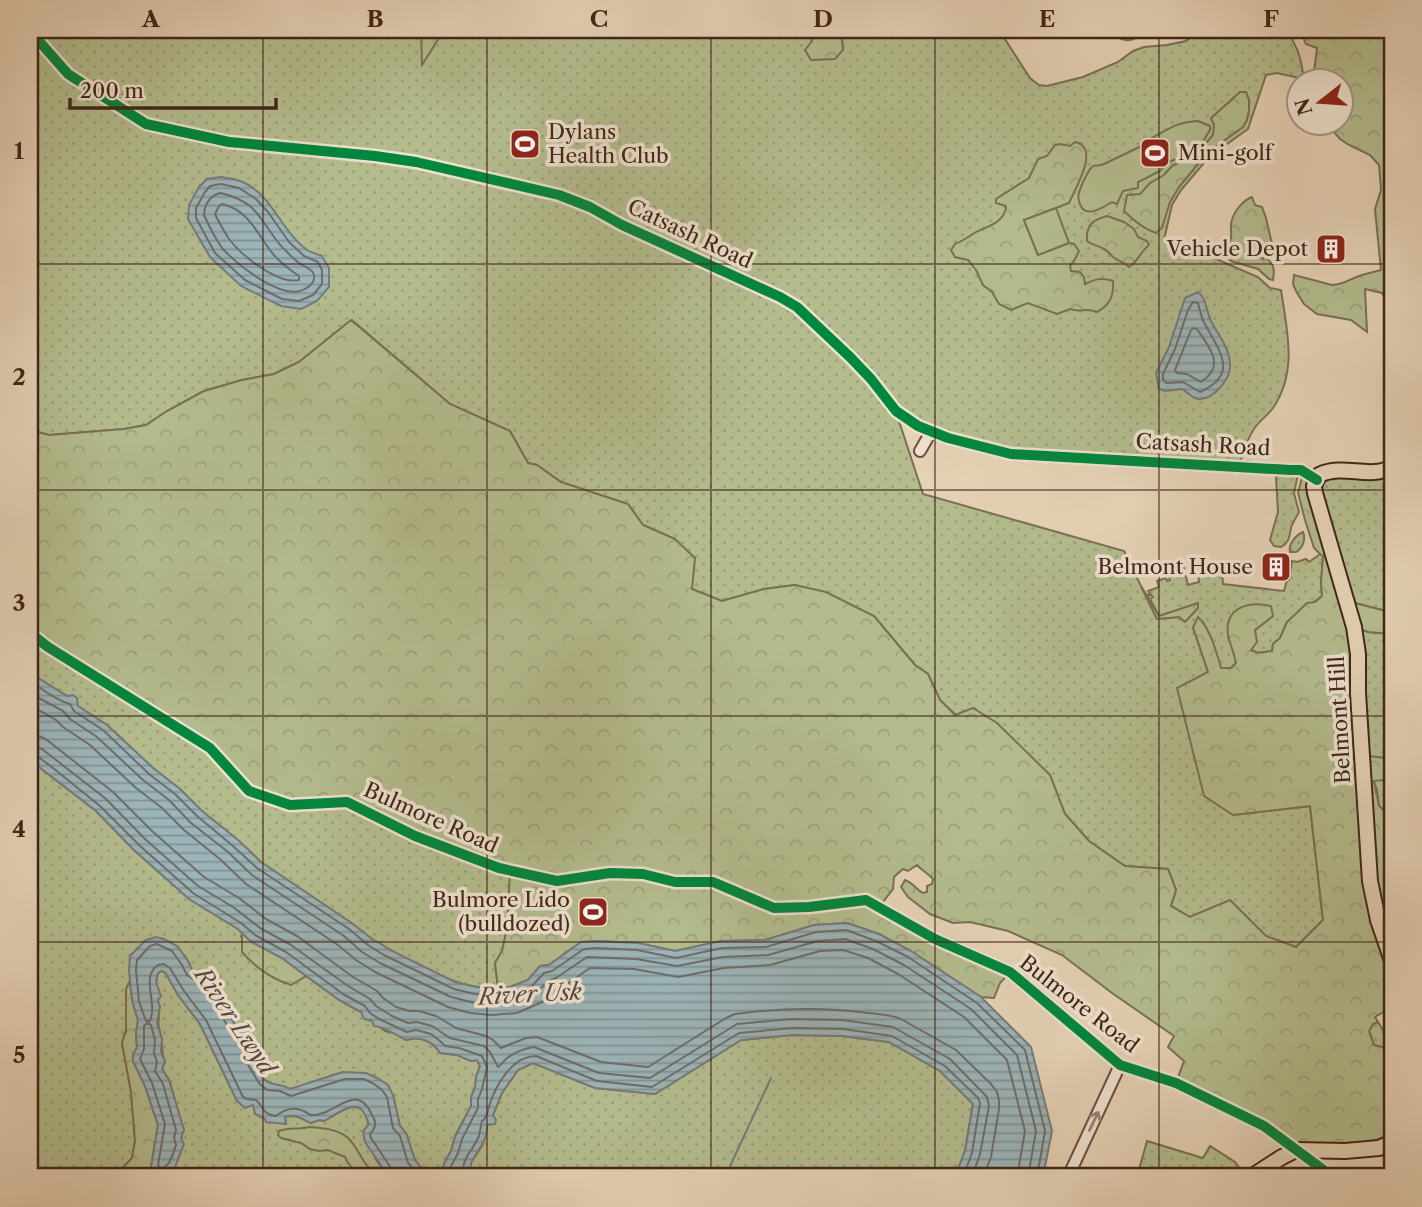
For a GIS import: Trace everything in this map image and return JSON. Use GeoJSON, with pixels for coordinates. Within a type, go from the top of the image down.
{"type":"FeatureCollection","features":[{"type":"Feature","properties":{"kind":"main road"},"geometry":{"type":"LineString","coordinates":[[1317,480],[1319,475],[1326,471],[1342,469],[1375,473],[1391,469]]}},
{"type":"Feature","properties":{"kind":"main road","name":"Belmont Hill"},"geometry":{"type":"LineString","coordinates":[[1317,480],[1314,485],[1315,493],[1354,627],[1370,881],[1378,920],[1392,961]]}},
{"type":"Feature","properties":{"kind":"main road"},"geometry":{"type":"LineString","coordinates":[[1251,1177],[1296,1150],[1345,1151],[1379,1148],[1392,1142]]}},
{"type":"Feature","properties":{"kind":"street","name":"Catsash Road"},"geometry":{"type":"LineString","coordinates":[[30,31],[68,74],[146,124],[229,142],[416,162],[559,195],[590,208],[797,307],[871,379],[896,411],[918,426],[948,438],[1011,454],[1301,470],[1317,480]]}},
{"type":"Feature","properties":{"kind":"street"},"geometry":{"type":"LineString","coordinates":[[920,451],[931,432]]}},
{"type":"Feature","properties":{"kind":"street","name":"Bulmore Road"},"geometry":{"type":"LineString","coordinates":[[30,633],[48,647],[210,748],[249,791],[290,805],[347,802],[415,836],[475,859],[499,868],[557,881],[610,873],[643,874],[675,882],[713,882],[774,908],[866,900],[935,939],[1010,972],[1120,1065],[1179,1084],[1264,1126],[1333,1177]]}},
{"type":"Feature","properties":{"kind":"street"},"geometry":{"type":"LineString","coordinates":[[1068,1177],[1120,1065]]}},
{"type":"Feature","properties":{"kind":"green space"},"geometry":{"type":"Polygon","coordinates":[[[30,30],[804,30],[812,31],[811,60],[823,59],[843,50],[841,30],[999,30],[1030,78],[1039,85],[1047,86],[1083,77],[1144,47],[1186,41],[1199,30],[1286,30],[1298,50],[1302,66],[1286,66],[1286,75],[1266,75],[1248,129],[1209,157],[1181,190],[1172,205],[1164,240],[1165,243],[1216,259],[1258,277],[1270,288],[1281,290],[1289,350],[1286,380],[1273,408],[1252,432],[1238,463],[1011,454],[948,438],[896,412],[923,494],[1124,551],[1157,619],[1179,617],[1185,622],[1198,608],[1197,604],[1159,616],[1150,599],[1153,597],[1148,591],[1159,587],[1157,581],[1166,578],[1167,581],[1170,580],[1169,577],[1180,574],[1177,566],[1183,564],[1188,585],[1199,582],[1198,569],[1222,571],[1223,584],[1284,591],[1292,561],[1306,559],[1309,562],[1320,554],[1323,555],[1322,596],[1287,622],[1280,638],[1273,644],[1272,651],[1258,653],[1251,650],[1255,630],[1273,616],[1228,637],[1236,663],[1231,668],[1221,668],[1203,622],[1193,628],[1208,672],[1233,815],[1310,806],[1323,920],[1296,947],[1266,936],[1230,901],[1190,917],[1171,906],[1176,890],[1168,869],[1125,866],[1089,841],[1065,814],[1050,775],[974,708],[956,715],[940,700],[928,674],[915,665],[874,616],[795,585],[764,589],[722,601],[692,589],[675,539],[643,525],[628,504],[561,482],[537,465],[528,463],[510,431],[450,404],[352,320],[299,362],[274,374],[204,391],[146,425],[49,435],[30,430],[30,30]]]}},
{"type":"Feature","properties":{"kind":"green space"},"geometry":{"type":"Polygon","coordinates":[[[421,30],[444,30],[422,65],[421,30]]]}},
{"type":"Feature","properties":{"kind":"green space"},"geometry":{"type":"Polygon","coordinates":[[[804,30],[841,30],[843,50],[835,59],[811,60],[805,50],[812,41],[812,31],[804,30]]]}},
{"type":"Feature","properties":{"kind":"green space"},"geometry":{"type":"Polygon","coordinates":[[[1116,30],[1141,30],[1136,38],[1126,40],[1119,38],[1116,30]]]}},
{"type":"Feature","properties":{"kind":"green space"},"geometry":{"type":"Polygon","coordinates":[[[1300,30],[1392,30],[1392,302],[1382,293],[1365,289],[1367,332],[1351,320],[1317,314],[1304,304],[1293,284],[1294,275],[1332,285],[1381,270],[1375,209],[1381,190],[1379,165],[1370,155],[1337,136],[1356,136],[1356,66],[1315,66],[1317,48],[1306,44],[1300,30]]]}},
{"type":"Feature","properties":{"kind":"green space"},"geometry":{"type":"Polygon","coordinates":[[[1240,92],[1246,92],[1249,100],[1247,120],[1243,127],[1207,153],[1179,187],[1170,202],[1162,228],[1156,233],[1135,221],[1124,211],[1127,195],[1140,194],[1172,166],[1206,143],[1213,135],[1214,125],[1211,118],[1240,92]]]}},
{"type":"Feature","properties":{"kind":"green space","name":"Mini-golf"},"geometry":{"type":"Polygon","coordinates":[[[1198,121],[1210,126],[1202,143],[1138,182],[1138,188],[1123,191],[1117,204],[1112,202],[1088,212],[1081,207],[1079,193],[1093,166],[1102,165],[1152,141],[1152,138],[1174,126],[1198,121]]]}},
{"type":"Feature","properties":{"kind":"green space"},"geometry":{"type":"Polygon","coordinates":[[[1075,142],[1082,145],[1086,160],[1069,203],[1024,220],[1038,255],[1069,243],[1074,244],[1079,251],[1070,266],[1071,271],[1080,272],[1085,284],[1099,279],[1113,281],[1112,296],[1097,312],[1070,309],[1057,314],[1028,303],[1011,310],[999,304],[992,292],[983,285],[968,260],[955,257],[951,250],[955,244],[1003,216],[1006,206],[996,203],[996,199],[1029,178],[1038,159],[1047,156],[1055,145],[1070,146],[1075,142]]]}},
{"type":"Feature","properties":{"kind":"green space"},"geometry":{"type":"Polygon","coordinates":[[[1252,197],[1255,205],[1262,207],[1266,218],[1275,257],[1263,249],[1259,257],[1263,259],[1264,256],[1272,264],[1273,280],[1258,269],[1231,261],[1220,252],[1224,242],[1230,241],[1231,224],[1236,211],[1252,197]]]}},
{"type":"Feature","properties":{"kind":"green space"},"geometry":{"type":"Polygon","coordinates":[[[1056,208],[1069,243],[1038,255],[1024,220],[1056,208]]]}},
{"type":"Feature","properties":{"kind":"green space"},"geometry":{"type":"Polygon","coordinates":[[[1107,216],[1124,222],[1149,245],[1129,267],[1087,241],[1091,224],[1107,216]]]}},
{"type":"Feature","properties":{"kind":"green space"},"geometry":{"type":"Polygon","coordinates":[[[351,320],[450,404],[510,431],[528,463],[537,465],[561,482],[628,504],[643,525],[675,539],[695,558],[692,589],[722,601],[764,589],[795,585],[826,592],[874,616],[915,665],[928,674],[940,700],[955,715],[973,708],[997,723],[1050,775],[1065,814],[1089,841],[1125,866],[1168,869],[1176,890],[1171,906],[1190,917],[1230,900],[1266,936],[1296,947],[1323,920],[1310,806],[1233,815],[1204,796],[1177,688],[1208,672],[1193,627],[1198,617],[1210,634],[1221,668],[1231,668],[1236,663],[1228,626],[1234,612],[1254,604],[1271,606],[1273,616],[1255,630],[1257,642],[1251,650],[1258,653],[1272,651],[1273,644],[1280,638],[1287,622],[1307,603],[1315,602],[1322,596],[1323,556],[1314,548],[1305,520],[1298,493],[1302,477],[1308,483],[1350,627],[1363,755],[1392,759],[1392,779],[1374,781],[1379,806],[1389,815],[1392,829],[1392,1007],[1375,1017],[1378,1022],[1373,1024],[1369,1031],[1374,1045],[1392,1050],[1392,1142],[1296,1150],[1264,1126],[1176,1083],[1184,1061],[1168,1047],[1174,1036],[1062,955],[1008,931],[970,922],[953,923],[930,914],[908,897],[901,887],[905,880],[923,893],[927,892],[927,886],[932,884],[933,879],[917,865],[908,871],[903,869],[894,877],[893,889],[879,907],[1010,972],[1000,983],[994,998],[981,997],[911,951],[879,934],[847,923],[814,925],[765,940],[721,941],[675,951],[638,943],[581,942],[549,965],[540,966],[528,980],[510,987],[498,988],[495,963],[502,951],[507,929],[510,871],[347,802],[290,805],[249,791],[210,748],[30,633],[30,430],[49,435],[146,425],[204,391],[274,374],[299,362],[351,320]]]}},
{"type":"Feature","properties":{"kind":"green space"},"geometry":{"type":"Polygon","coordinates":[[[1279,473],[1298,474],[1294,493],[1299,512],[1288,541],[1281,547],[1274,546],[1270,540],[1278,512],[1276,478],[1279,473]]]}},
{"type":"Feature","properties":{"kind":"green space"},"geometry":{"type":"Polygon","coordinates":[[[1384,474],[1392,476],[1392,616],[1382,610],[1351,602],[1319,494],[1324,477],[1384,474]]]}},
{"type":"Feature","properties":{"kind":"green space"},"geometry":{"type":"Polygon","coordinates":[[[1303,532],[1302,546],[1296,552],[1290,552],[1293,540],[1303,532]]]}},
{"type":"Feature","properties":{"kind":"green space"},"geometry":{"type":"Polygon","coordinates":[[[1141,586],[1146,594],[1150,595],[1148,598],[1159,616],[1198,603],[1198,608],[1185,622],[1179,617],[1157,619],[1141,586]]]}},
{"type":"Feature","properties":{"kind":"green space"},"geometry":{"type":"Polygon","coordinates":[[[1351,602],[1382,610],[1392,616],[1392,634],[1368,632],[1358,628],[1351,602]]]}},
{"type":"Feature","properties":{"kind":"green space"},"geometry":{"type":"Polygon","coordinates":[[[1358,628],[1368,632],[1392,634],[1392,759],[1364,756],[1358,628]]]}},
{"type":"Feature","properties":{"kind":"green space"},"geometry":{"type":"Polygon","coordinates":[[[30,633],[347,802],[511,871],[507,929],[502,952],[495,963],[498,988],[469,986],[427,970],[372,939],[261,862],[107,725],[30,673],[30,633]]]}},
{"type":"Feature","properties":{"kind":"green space"},"geometry":{"type":"Polygon","coordinates":[[[30,760],[96,811],[134,850],[189,899],[238,929],[242,933],[241,937],[291,984],[306,976],[385,1031],[406,1040],[425,1040],[440,1053],[477,1060],[480,1066],[471,1106],[455,1136],[441,1174],[434,1177],[423,1170],[415,1160],[406,1133],[400,1126],[393,1095],[343,1072],[290,1090],[264,1079],[253,1061],[244,1035],[238,1032],[213,987],[192,970],[177,946],[138,949],[130,956],[130,981],[126,989],[126,1030],[122,1043],[131,1092],[135,1141],[132,1158],[114,1177],[30,1177],[30,760]]]}},
{"type":"Feature","properties":{"kind":"green space"},"geometry":{"type":"Polygon","coordinates":[[[1392,779],[1392,829],[1389,815],[1379,806],[1373,780],[1392,779]]]}},
{"type":"Feature","properties":{"kind":"green space"},"geometry":{"type":"Polygon","coordinates":[[[242,933],[250,941],[282,958],[306,976],[291,985],[264,972],[242,952],[242,933]]]}},
{"type":"Feature","properties":{"kind":"green space"},"geometry":{"type":"Polygon","coordinates":[[[161,971],[165,972],[200,1024],[237,1101],[253,1105],[286,1123],[285,1117],[289,1116],[310,1123],[324,1121],[350,1107],[360,1108],[368,1120],[376,1159],[389,1177],[167,1177],[175,1167],[183,1130],[169,1080],[162,1069],[165,1062],[158,1025],[156,982],[161,971]]]}},
{"type":"Feature","properties":{"kind":"green space"},"geometry":{"type":"Polygon","coordinates":[[[130,981],[138,1020],[137,1048],[133,1061],[158,1125],[150,1173],[146,1177],[114,1177],[132,1158],[135,1141],[131,1092],[122,1043],[126,1030],[126,989],[130,981]]]}},
{"type":"Feature","properties":{"kind":"green space"},"geometry":{"type":"Polygon","coordinates":[[[1378,1022],[1392,1045],[1392,1050],[1374,1045],[1369,1031],[1373,1024],[1378,1022]]]}},
{"type":"Feature","properties":{"kind":"green space"},"geometry":{"type":"Polygon","coordinates":[[[792,1035],[842,1036],[889,1042],[940,1071],[973,1104],[965,1151],[955,1177],[468,1177],[470,1164],[483,1144],[487,1124],[502,1093],[518,1070],[533,1063],[595,1088],[655,1094],[741,1040],[792,1035]]]}},
{"type":"Feature","properties":{"kind":"green space"},"geometry":{"type":"Polygon","coordinates":[[[309,1127],[344,1135],[370,1169],[383,1177],[360,1173],[351,1167],[345,1157],[328,1150],[310,1149],[278,1135],[279,1131],[309,1127]]]}},
{"type":"Feature","properties":{"kind":"green space"},"geometry":{"type":"Polygon","coordinates":[[[1147,1141],[1203,1158],[1210,1146],[1235,1162],[1246,1177],[1137,1177],[1147,1141]]]}},
{"type":"Feature","properties":{"kind":"water"},"geometry":{"type":"Polygon","coordinates":[[[221,177],[240,181],[253,188],[270,205],[298,242],[307,250],[322,256],[329,268],[329,287],[317,301],[301,309],[281,306],[241,286],[210,257],[188,219],[189,205],[207,179],[221,177]]]}},
{"type":"Feature","properties":{"kind":"water"},"geometry":{"type":"Polygon","coordinates":[[[1198,292],[1226,347],[1230,365],[1228,376],[1221,387],[1211,396],[1200,399],[1182,389],[1159,389],[1156,373],[1169,347],[1185,298],[1198,292]]]}},
{"type":"Feature","properties":{"kind":"water","name":"River Usk"},"geometry":{"type":"Polygon","coordinates":[[[30,673],[67,696],[73,695],[77,698],[78,706],[107,725],[261,862],[388,949],[455,982],[494,989],[510,987],[528,980],[540,966],[549,965],[581,942],[638,943],[675,951],[721,941],[765,940],[814,925],[847,923],[879,934],[911,951],[981,997],[1031,1047],[1052,1131],[1043,1177],[955,1177],[965,1151],[973,1104],[940,1071],[889,1042],[842,1036],[792,1035],[741,1040],[655,1094],[595,1088],[533,1063],[518,1070],[502,1093],[493,1115],[495,1124],[487,1125],[485,1140],[472,1161],[468,1177],[434,1177],[441,1173],[471,1106],[480,1066],[477,1060],[440,1053],[426,1040],[406,1040],[374,1026],[372,1021],[364,1019],[361,1012],[189,899],[134,850],[96,811],[30,760],[30,673]]]}},
{"type":"Feature","properties":{"kind":"water"},"geometry":{"type":"Polygon","coordinates":[[[156,937],[177,946],[192,970],[213,987],[238,1031],[244,1035],[260,1074],[268,1082],[290,1089],[343,1072],[366,1073],[388,1085],[400,1126],[406,1133],[415,1160],[423,1170],[434,1177],[389,1177],[365,1142],[363,1131],[369,1124],[364,1112],[357,1107],[347,1108],[324,1121],[310,1123],[288,1116],[285,1117],[286,1124],[266,1122],[255,1114],[253,1105],[245,1108],[237,1101],[200,1024],[165,972],[161,971],[156,982],[161,996],[158,1000],[160,1007],[157,1023],[165,1062],[162,1069],[169,1080],[184,1130],[181,1138],[184,1144],[175,1167],[167,1177],[146,1177],[150,1173],[158,1125],[133,1061],[137,1048],[138,1020],[131,992],[130,956],[146,940],[156,937]]]}},
{"type":"Feature","properties":{"kind":"waterway"},"geometry":{"type":"LineString","coordinates":[[725,1177],[771,1078]]}},
{"type":"Feature","properties":{"kind":"cycle path"},"geometry":{"type":"LineString","coordinates":[[30,31],[68,74],[146,124],[229,142],[416,162],[559,195],[590,207],[622,225],[797,307],[871,379],[896,411],[918,426],[948,438],[1011,454],[1301,470],[1317,480]]}},
{"type":"Feature","properties":{"kind":"cycle path"},"geometry":{"type":"LineString","coordinates":[[30,633],[48,647],[210,748],[249,791],[290,805],[347,802],[415,836],[499,868],[557,881],[610,873],[643,874],[675,882],[713,882],[774,908],[866,900],[935,939],[1010,972],[1120,1065],[1176,1083],[1264,1126],[1333,1177]]}},
{"type":"Feature","properties":{"kind":"place","name":"Dylans Health Club"},"geometry":{"type":"Point","coordinates":[525,144]}},
{"type":"Feature","properties":{"kind":"place","name":"Mini-golf"},"geometry":{"type":"Point","coordinates":[1155,153]}},
{"type":"Feature","properties":{"kind":"place","name":"Vehicle Depot"},"geometry":{"type":"Point","coordinates":[1331,249]}},
{"type":"Feature","properties":{"kind":"place","name":"Belmont House"},"geometry":{"type":"Point","coordinates":[1276,567]}},
{"type":"Feature","properties":{"kind":"place","name":"Bulmore Lido (bulldozed)"},"geometry":{"type":"Point","coordinates":[593,912]}},
{"type":"Feature","properties":{"kind":"water label","name":"River Lwyd"},"geometry":{"type":"Point","coordinates":[235,1021]}}]}
